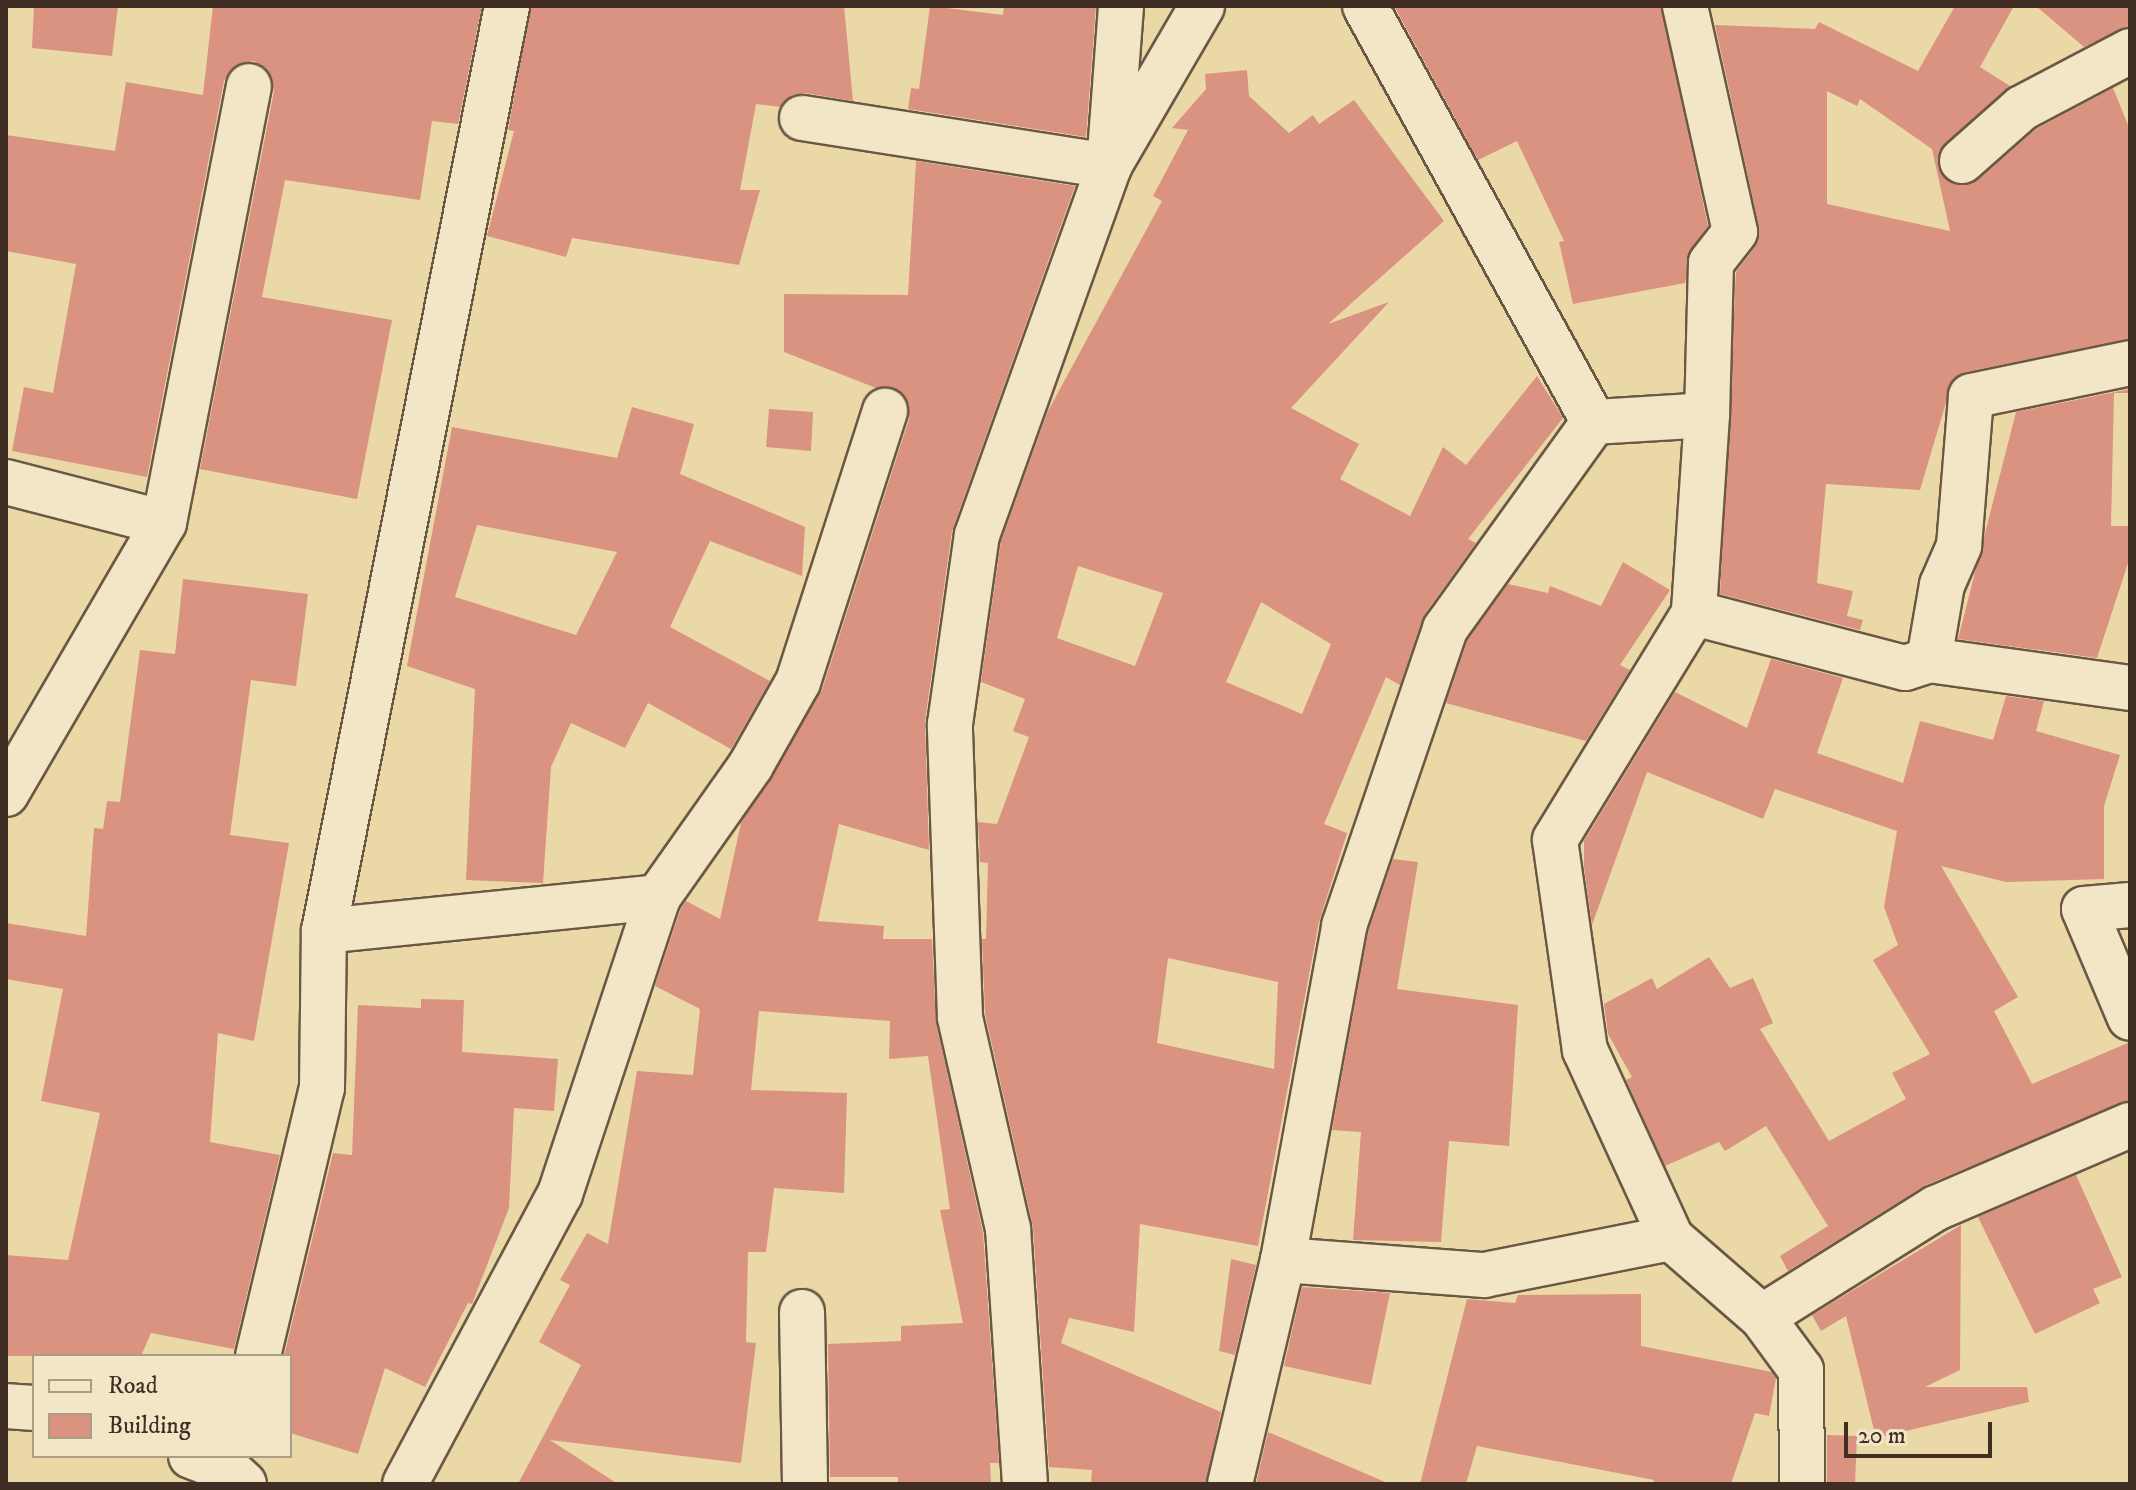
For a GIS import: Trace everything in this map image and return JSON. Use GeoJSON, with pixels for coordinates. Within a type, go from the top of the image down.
{"type":"FeatureCollection","features":[{"type":"Feature","properties":{"kind":"street"},"geometry":{"type":"LineString","coordinates":[[258,1354],[322,1088],[324,931],[507,6]]}},
{"type":"Feature","properties":{"kind":"street"},"geometry":{"type":"LineString","coordinates":[[1109,166],[1121,6]]}},
{"type":"Feature","properties":{"kind":"street"},"geometry":{"type":"LineString","coordinates":[[1025,1484],[1008,1229],[960,1017],[950,724],[977,535],[1109,166],[1202,6]]}},
{"type":"Feature","properties":{"kind":"street"},"geometry":{"type":"LineString","coordinates":[[1365,6],[1594,422]]}},
{"type":"Feature","properties":{"kind":"street"},"geometry":{"type":"LineString","coordinates":[[1685,6],[1735,232],[1711,263],[1707,415],[1694,613],[1555,840],[1585,1050],[1671,1238],[1762,1317],[1801,1370],[1802,1484]]}},
{"type":"Feature","properties":{"kind":"street"},"geometry":{"type":"LineString","coordinates":[[1962,161],[2022,108],[2130,51]]}},
{"type":"Feature","properties":{"kind":"street"},"geometry":{"type":"LineString","coordinates":[[6,794],[164,523],[249,86]]}},
{"type":"Feature","properties":{"kind":"street"},"geometry":{"type":"LineString","coordinates":[[802,118],[1109,166]]}},
{"type":"Feature","properties":{"kind":"street"},"geometry":{"type":"LineString","coordinates":[[1929,660],[1942,585],[1959,546],[1971,396],[2130,363]]}},
{"type":"Feature","properties":{"kind":"street"},"geometry":{"type":"LineString","coordinates":[[405,1484],[560,1194],[658,897],[751,765],[798,682],[885,411]]}},
{"type":"Feature","properties":{"kind":"street"},"geometry":{"type":"LineString","coordinates":[[1594,422],[1707,415]]}},
{"type":"Feature","properties":{"kind":"street"},"geometry":{"type":"LineString","coordinates":[[1230,1484],[1283,1260],[1344,926],[1445,629],[1594,422]]}},
{"type":"Feature","properties":{"kind":"street"},"geometry":{"type":"LineString","coordinates":[[6,482],[164,523]]}},
{"type":"Feature","properties":{"kind":"street"},"geometry":{"type":"LineString","coordinates":[[1694,613],[1905,668],[1929,660],[2130,688]]}},
{"type":"Feature","properties":{"kind":"street"},"geometry":{"type":"LineString","coordinates":[[324,931],[658,897]]}},
{"type":"Feature","properties":{"kind":"street"},"geometry":{"type":"LineString","coordinates":[[2130,905],[2084,909],[2130,1018]]}},
{"type":"Feature","properties":{"kind":"street"},"geometry":{"type":"LineString","coordinates":[[1762,1317],[1936,1208],[2130,1125]]}},
{"type":"Feature","properties":{"kind":"street"},"geometry":{"type":"LineString","coordinates":[[1283,1260],[1484,1275],[1671,1238]]}},
{"type":"Feature","properties":{"kind":"street"},"geometry":{"type":"LineString","coordinates":[[802,1312],[805,1484]]}},
{"type":"Feature","properties":{"kind":"street"},"geometry":{"type":"LineString","coordinates":[[6,1406],[32,1408]]}},
{"type":"Feature","properties":{"kind":"building"},"geometry":{"type":"Polygon","coordinates":[[[34,6],[118,6],[112,56],[32,48],[34,6]]]}},
{"type":"Feature","properties":{"kind":"building"},"geometry":{"type":"Polygon","coordinates":[[[213,6],[482,6],[458,124],[432,121],[420,200],[285,180],[262,297],[392,320],[357,499],[200,469],[274,91],[266,68],[253,61],[231,69],[224,81],[147,477],[12,451],[24,387],[53,393],[76,264],[6,251],[6,135],[115,151],[126,82],[203,95],[213,6]]]}},
{"type":"Feature","properties":{"kind":"building"},"geometry":{"type":"Polygon","coordinates":[[[531,6],[844,6],[853,101],[805,93],[792,95],[781,107],[756,104],[740,190],[760,190],[739,265],[572,238],[566,257],[487,236],[514,131],[508,130],[531,6]]]}},
{"type":"Feature","properties":{"kind":"building"},"geometry":{"type":"Polygon","coordinates":[[[930,6],[1003,15],[1004,6],[1096,6],[1086,137],[908,109],[911,88],[919,89],[930,6]]]}},
{"type":"Feature","properties":{"kind":"building"},"geometry":{"type":"Polygon","coordinates":[[[1394,6],[1661,6],[1708,226],[1691,249],[1685,283],[1573,304],[1559,242],[1564,241],[1517,141],[1478,160],[1394,6]]]}},
{"type":"Feature","properties":{"kind":"building"},"geometry":{"type":"Polygon","coordinates":[[[1955,6],[2014,6],[1980,67],[2010,86],[1939,152],[1938,167],[1953,184],[1978,180],[2036,129],[2113,88],[2130,130],[2130,339],[1966,372],[1953,379],[1920,490],[1826,484],[1817,583],[1853,591],[1847,616],[1863,620],[1860,630],[1720,594],[1736,272],[1755,247],[1759,227],[1715,25],[1815,29],[1819,22],[1918,71],[1955,6]],[[1827,91],[1827,204],[1950,231],[1932,149],[1860,99],[1857,106],[1827,91]]]}},
{"type":"Feature","properties":{"kind":"building"},"geometry":{"type":"Polygon","coordinates":[[[2036,6],[2130,6],[2130,26],[2084,47],[2036,6]]]}},
{"type":"Feature","properties":{"kind":"building"},"geometry":{"type":"Polygon","coordinates":[[[1247,70],[1249,96],[1289,133],[1313,115],[1319,124],[1354,100],[1444,221],[1328,324],[1389,302],[1291,408],[1359,444],[1340,479],[1410,516],[1443,447],[1466,465],[1537,376],[1563,418],[1468,539],[1476,543],[1424,615],[1400,685],[1386,677],[1324,824],[1347,833],[1319,922],[1258,1246],[1140,1224],[1134,1332],[1069,1318],[1061,1343],[1221,1412],[1206,1484],[1091,1484],[1092,1470],[1049,1467],[1033,1227],[985,1014],[982,939],[986,939],[988,863],[980,862],[978,822],[997,824],[1029,737],[1013,731],[1025,699],[981,682],[1001,541],[1048,411],[1162,201],[1153,196],[1188,130],[1172,128],[1206,89],[1205,74],[1247,70]],[[1078,566],[1057,638],[1135,666],[1163,593],[1078,566]],[[1261,602],[1226,682],[1302,714],[1331,644],[1261,602]],[[1168,958],[1157,1043],[1274,1069],[1278,982],[1168,958]]]}},
{"type":"Feature","properties":{"kind":"building"},"geometry":{"type":"Polygon","coordinates":[[[916,161],[1075,186],[952,531],[925,721],[929,850],[839,824],[818,921],[884,926],[883,939],[932,939],[936,1022],[983,1233],[999,1463],[990,1463],[991,1483],[898,1484],[898,1477],[830,1477],[828,1344],[901,1341],[901,1326],[963,1323],[940,1210],[950,1209],[928,1056],[889,1059],[890,1021],[759,1011],[751,1090],[847,1093],[844,1193],[774,1188],[766,1252],[748,1252],[746,1342],[756,1343],[741,1463],[550,1440],[618,1484],[518,1484],[581,1365],[539,1342],[570,1285],[560,1280],[587,1233],[608,1244],[637,1071],[693,1075],[700,1009],[655,986],[681,908],[686,901],[720,919],[741,823],[822,690],[909,419],[909,405],[893,388],[876,388],[784,352],[784,294],[908,295],[916,161]]]}},
{"type":"Feature","properties":{"kind":"building"},"geometry":{"type":"Polygon","coordinates":[[[2130,389],[2130,393],[2114,393],[2111,526],[2130,526],[2130,557],[2097,658],[1958,639],[2016,412],[2130,389]]]}},
{"type":"Feature","properties":{"kind":"building"},"geometry":{"type":"Polygon","coordinates":[[[632,407],[694,424],[680,474],[805,527],[802,576],[710,541],[670,627],[770,681],[731,749],[648,703],[625,748],[571,723],[551,767],[543,883],[466,880],[475,689],[407,666],[452,427],[617,458],[632,407]],[[477,525],[455,597],[576,635],[617,552],[477,525]]]}},
{"type":"Feature","properties":{"kind":"building"},"geometry":{"type":"Polygon","coordinates":[[[769,409],[813,412],[811,451],[766,447],[769,409]]]}},
{"type":"Feature","properties":{"kind":"building"},"geometry":{"type":"Polygon","coordinates":[[[1623,562],[1670,590],[1620,665],[1630,670],[1586,741],[1446,703],[1467,641],[1508,584],[1548,593],[1550,586],[1601,606],[1623,562]]]}},
{"type":"Feature","properties":{"kind":"building"},"geometry":{"type":"Polygon","coordinates":[[[183,579],[308,594],[296,686],[251,680],[230,835],[289,843],[254,1041],[218,1033],[210,1142],[280,1155],[234,1349],[151,1333],[142,1354],[6,1356],[6,1255],[68,1260],[100,1113],[41,1101],[63,989],[6,979],[6,923],[86,936],[94,828],[103,829],[107,801],[120,802],[140,650],[175,654],[183,579]]]}},
{"type":"Feature","properties":{"kind":"building"},"geometry":{"type":"Polygon","coordinates":[[[1771,659],[1843,678],[1817,753],[1903,783],[1920,721],[1993,740],[2006,696],[2044,701],[2036,731],[2120,755],[2104,806],[2104,879],[2006,882],[1941,866],[2018,997],[1994,1011],[2032,1084],[2130,1042],[2130,1100],[1926,1185],[1788,1271],[1780,1256],[1828,1226],[1766,1126],[1725,1151],[1719,1142],[1665,1166],[1626,1080],[1632,1077],[1608,1034],[1604,1004],[1652,978],[1657,989],[1709,957],[1730,988],[1753,978],[1773,1023],[1760,1029],[1829,1141],[1906,1099],[1892,1073],[1930,1054],[1873,960],[1898,945],[1884,907],[1897,831],[1775,789],[1763,819],[1647,772],[1592,925],[1584,867],[1584,841],[1675,692],[1747,728],[1771,659]]]}},
{"type":"Feature","properties":{"kind":"building"},"geometry":{"type":"Polygon","coordinates":[[[1393,859],[1418,862],[1397,989],[1518,1005],[1509,1146],[1449,1141],[1441,1242],[1353,1240],[1361,1132],[1332,1130],[1368,932],[1393,859]]]}},
{"type":"Feature","properties":{"kind":"building"},"geometry":{"type":"Polygon","coordinates":[[[421,999],[464,1000],[462,1052],[558,1059],[554,1111],[514,1108],[509,1208],[472,1304],[468,1303],[425,1387],[385,1368],[358,1454],[292,1434],[292,1354],[284,1354],[333,1153],[352,1155],[358,1005],[421,1008],[421,999]]]}},
{"type":"Feature","properties":{"kind":"building"},"geometry":{"type":"Polygon","coordinates":[[[2076,1175],[2122,1277],[2093,1289],[2100,1303],[2035,1334],[1978,1217],[2076,1175]]]}},
{"type":"Feature","properties":{"kind":"building"},"geometry":{"type":"Polygon","coordinates":[[[1961,1225],[1960,1370],[1925,1387],[2027,1387],[2029,1402],[1876,1438],[1846,1316],[1821,1331],[1812,1315],[1961,1225]]]}},
{"type":"Feature","properties":{"kind":"building"},"geometry":{"type":"Polygon","coordinates":[[[1231,1259],[1256,1265],[1235,1355],[1219,1351],[1231,1259]]]}},
{"type":"Feature","properties":{"kind":"building"},"geometry":{"type":"Polygon","coordinates":[[[1302,1287],[1390,1293],[1371,1385],[1284,1366],[1302,1287]]]}},
{"type":"Feature","properties":{"kind":"building"},"geometry":{"type":"Polygon","coordinates":[[[1641,1294],[1641,1346],[1772,1372],[1776,1378],[1769,1416],[1755,1413],[1731,1484],[1653,1484],[1654,1480],[1477,1446],[1466,1484],[1420,1484],[1467,1299],[1515,1303],[1518,1295],[1641,1294]]]}},
{"type":"Feature","properties":{"kind":"building"},"geometry":{"type":"Polygon","coordinates":[[[1268,1432],[1390,1484],[1256,1484],[1268,1432]]]}},
{"type":"Feature","properties":{"kind":"building"},"geometry":{"type":"Polygon","coordinates":[[[1827,1435],[1857,1436],[1855,1484],[1827,1484],[1827,1435]]]}}]}
